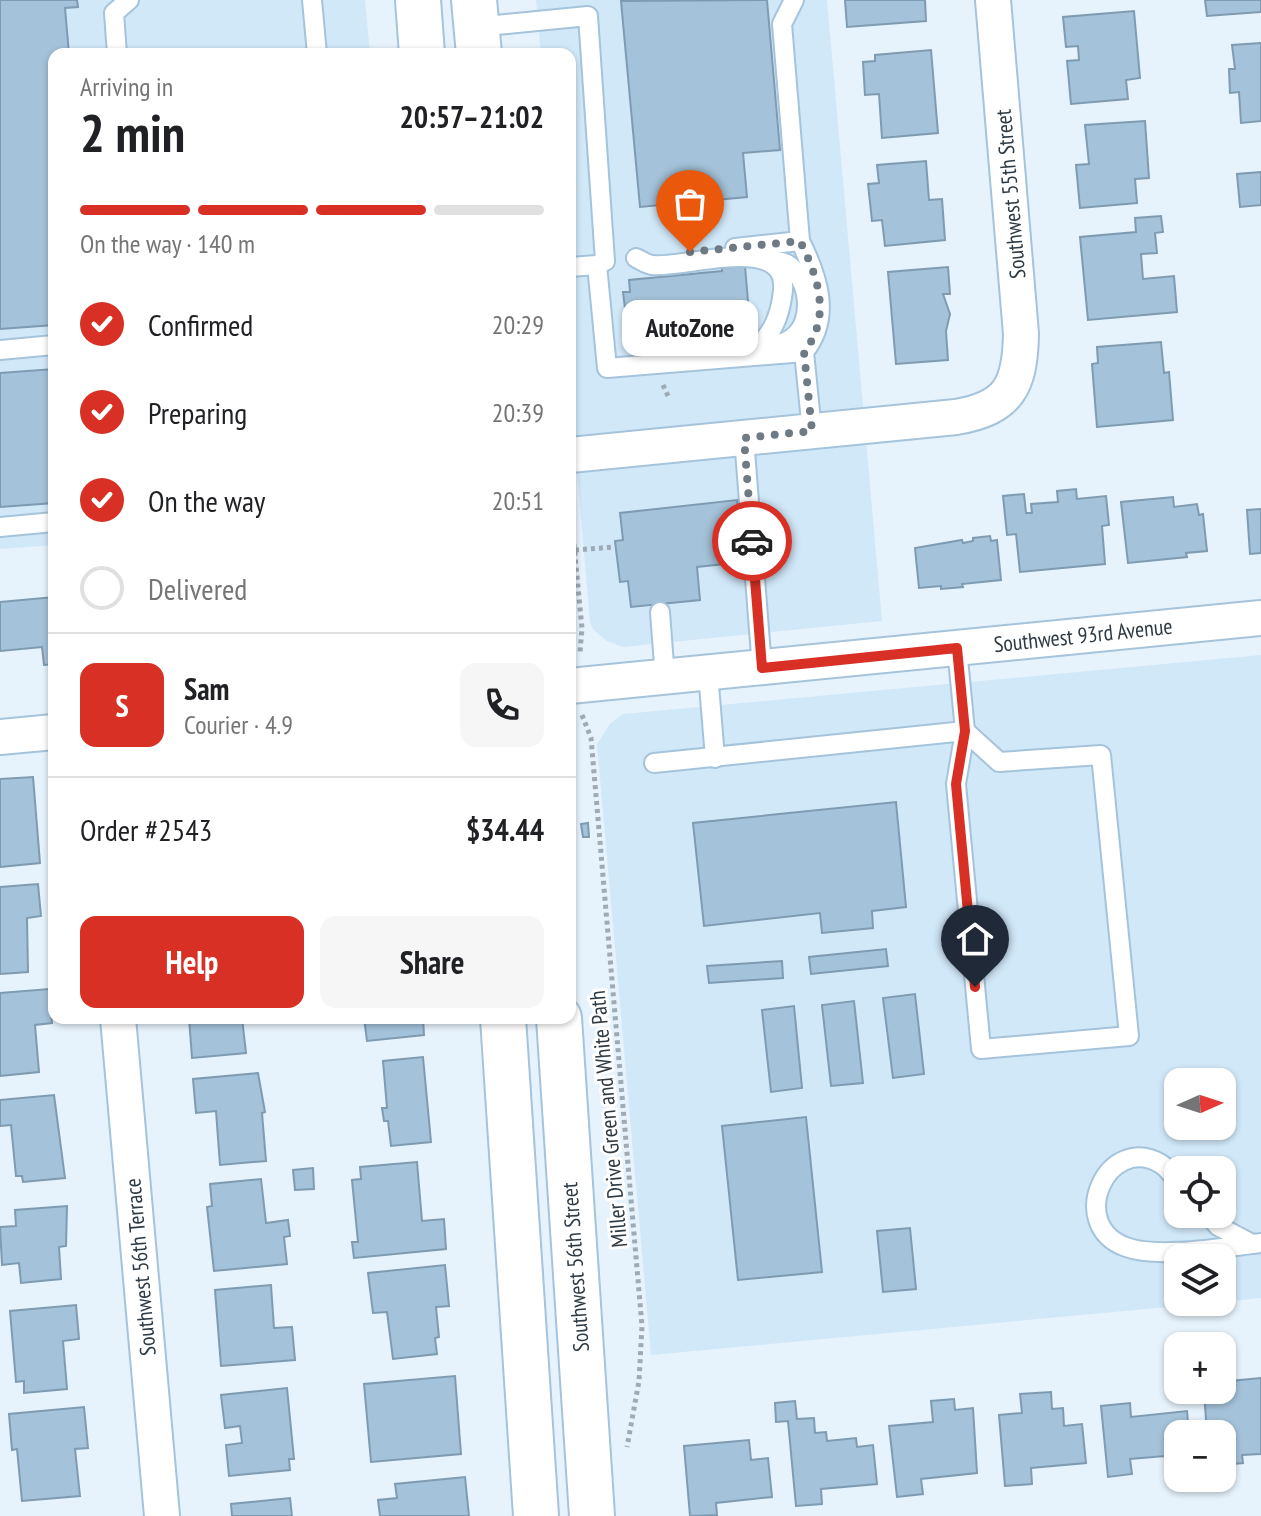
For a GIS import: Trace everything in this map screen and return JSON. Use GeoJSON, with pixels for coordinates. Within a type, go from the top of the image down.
{"type":"FeatureCollection","features":[{"type":"Feature","properties":{"kind":"main road"},"geometry":{"type":"LineString","coordinates":[[418,0],[422,48]]}},
{"type":"Feature","properties":{"kind":"main road"},"geometry":{"type":"LineString","coordinates":[[503,1024],[536,1516]]}},
{"type":"Feature","properties":{"kind":"main road","name":"Southwest 56th Street"},"geometry":{"type":"LineString","coordinates":[[559,1024],[592,1516]]}},
{"type":"Feature","properties":{"kind":"street","name":"Southwest 55th Street"},"geometry":{"type":"LineString","coordinates":[[812,431],[973,414],[1004,399],[1012,388],[1021,354],[1020,313],[993,0]]}},
{"type":"Feature","properties":{"kind":"street"},"geometry":{"type":"LineString","coordinates":[[576,454],[812,431]]}},
{"type":"Feature","properties":{"kind":"street","name":"Southwest 93rd Avenue"},"geometry":{"type":"LineString","coordinates":[[576,685],[1261,618]]}},
{"type":"Feature","properties":{"kind":"street"},"geometry":{"type":"LineString","coordinates":[[0,737],[48,733]]}},
{"type":"Feature","properties":{"kind":"street","name":"Southwest 56th Terrace"},"geometry":{"type":"LineString","coordinates":[[119,1024],[162,1516]]}},
{"type":"Feature","properties":{"kind":"lane"},"geometry":{"type":"LineString","coordinates":[[117,48],[114,13],[129,0]]}},
{"type":"Feature","properties":{"kind":"lane"},"geometry":{"type":"LineString","coordinates":[[312,0],[316,48]]}},
{"type":"Feature","properties":{"kind":"lane"},"geometry":{"type":"LineString","coordinates":[[476,27],[588,16],[607,368],[804,352],[815,339],[820,316],[820,292],[813,267],[800,241],[782,24],[794,0]]}},
{"type":"Feature","properties":{"kind":"lane"},"geometry":{"type":"LineString","coordinates":[[576,266],[800,241]]}},
{"type":"Feature","properties":{"kind":"lane"},"geometry":{"type":"LineString","coordinates":[[636,258],[651,265],[745,256],[786,263],[798,274],[805,289],[807,304],[804,322],[794,338],[751,356]]}},
{"type":"Feature","properties":{"kind":"lane"},"geometry":{"type":"LineString","coordinates":[[751,356],[778,321],[782,301],[783,283],[777,268],[765,259]]}},
{"type":"Feature","properties":{"kind":"lane"},"geometry":{"type":"LineString","coordinates":[[0,350],[48,346]]}},
{"type":"Feature","properties":{"kind":"lane"},"geometry":{"type":"LineString","coordinates":[[804,352],[812,431]]}},
{"type":"Feature","properties":{"kind":"lane"},"geometry":{"type":"LineString","coordinates":[[744,438],[762,668]]}},
{"type":"Feature","properties":{"kind":"lane"},"geometry":{"type":"LineString","coordinates":[[0,527],[48,523]]}},
{"type":"Feature","properties":{"kind":"lane"},"geometry":{"type":"LineString","coordinates":[[660,612],[665,678]]}},
{"type":"Feature","properties":{"kind":"lane"},"geometry":{"type":"LineString","coordinates":[[654,763],[965,731],[999,762],[1101,755],[1129,1036],[981,1049],[956,784],[965,731],[957,648]]}},
{"type":"Feature","properties":{"kind":"lane"},"geometry":{"type":"LineString","coordinates":[[708,673],[715,758]]}},
{"type":"Feature","properties":{"kind":"lane"},"geometry":{"type":"LineString","coordinates":[[1164,1166],[1149,1160],[1134,1159],[1120,1163],[1108,1172],[1099,1185],[1095,1199],[1096,1214],[1102,1228],[1112,1239],[1124,1247],[1151,1252],[1256,1244]]}},
{"type":"Feature","properties":{"kind":"lane"},"geometry":{"type":"LineString","coordinates":[[1222,1228],[1256,1244]]}},
{"type":"Feature","properties":{"kind":"path"},"geometry":{"type":"LineString","coordinates":[[576,550],[614,547]]}},
{"type":"Feature","properties":{"kind":"path"},"geometry":{"type":"LineString","coordinates":[[576,561],[582,628],[580,653]]}},
{"type":"Feature","properties":{"kind":"path","name":"Miller Drive Green and White Path"},"geometry":{"type":"LineString","coordinates":[[582,720],[591,738],[642,1326],[639,1381],[626,1455]]}},
{"type":"Feature","properties":{"kind":"shaded area"},"geometry":{"type":"Polygon","coordinates":[[[0,0],[365,0],[369,48],[48,48],[48,545],[0,549],[0,0]]]}},
{"type":"Feature","properties":{"kind":"shaded area"},"geometry":{"type":"Polygon","coordinates":[[[536,0],[827,0],[882,621],[623,647],[607,641],[593,629],[576,460],[576,48],[540,48],[536,0]]]}},
{"type":"Feature","properties":{"kind":"shaded area"},"geometry":{"type":"Polygon","coordinates":[[[1261,655],[1261,1298],[1236,1301],[1236,1244],[1164,1244],[1164,1307],[651,1355],[597,744],[610,724],[623,714],[1261,655]]]}},
{"type":"Feature","properties":{"kind":"building"},"geometry":{"type":"Polygon","coordinates":[[[0,0],[77,0],[78,7],[65,8],[68,48],[48,48],[48,325],[0,329],[0,0]]]}},
{"type":"Feature","properties":{"kind":"building"},"geometry":{"type":"Polygon","coordinates":[[[767,0],[780,150],[743,153],[747,197],[640,207],[621,1],[767,0]]]}},
{"type":"Feature","properties":{"kind":"building"},"geometry":{"type":"Polygon","coordinates":[[[845,0],[925,0],[926,21],[847,27],[845,0]]]}},
{"type":"Feature","properties":{"kind":"building"},"geometry":{"type":"Polygon","coordinates":[[[1205,0],[1261,0],[1261,12],[1207,16],[1205,0]]]}},
{"type":"Feature","properties":{"kind":"building"},"geometry":{"type":"Polygon","coordinates":[[[1134,11],[1140,78],[1126,80],[1128,99],[1071,104],[1067,61],[1079,60],[1078,46],[1066,47],[1063,17],[1134,11]]]}},
{"type":"Feature","properties":{"kind":"building"},"geometry":{"type":"Polygon","coordinates":[[[1261,43],[1261,121],[1241,123],[1239,92],[1230,93],[1229,69],[1235,69],[1232,45],[1261,43]]]}},
{"type":"Feature","properties":{"kind":"building"},"geometry":{"type":"Polygon","coordinates":[[[931,50],[938,133],[882,138],[879,94],[865,95],[863,62],[875,61],[875,55],[931,50]]]}},
{"type":"Feature","properties":{"kind":"building"},"geometry":{"type":"Polygon","coordinates":[[[1145,121],[1149,178],[1135,179],[1137,203],[1080,208],[1076,165],[1089,164],[1085,125],[1145,121]]]}},
{"type":"Feature","properties":{"kind":"building"},"geometry":{"type":"Polygon","coordinates":[[[926,161],[929,200],[942,199],[945,240],[885,246],[882,220],[872,221],[868,184],[879,183],[877,165],[926,161]]]}},
{"type":"Feature","properties":{"kind":"building"},"geometry":{"type":"Polygon","coordinates":[[[1261,172],[1261,205],[1240,207],[1237,174],[1261,172]]]}},
{"type":"Feature","properties":{"kind":"building"},"geometry":{"type":"Polygon","coordinates":[[[1161,216],[1163,232],[1155,233],[1157,253],[1141,254],[1143,279],[1174,276],[1177,312],[1088,320],[1080,237],[1136,232],[1135,218],[1161,216]]]}},
{"type":"Feature","properties":{"kind":"building"},"geometry":{"type":"Polygon","coordinates":[[[745,266],[749,313],[726,315],[727,322],[718,322],[718,329],[685,332],[685,325],[634,329],[634,316],[626,317],[623,292],[630,292],[629,280],[745,266]]]}},
{"type":"Feature","properties":{"kind":"building"},"geometry":{"type":"Polygon","coordinates":[[[948,267],[950,294],[943,294],[950,314],[946,331],[948,360],[896,364],[888,272],[948,267]]]}},
{"type":"Feature","properties":{"kind":"building"},"geometry":{"type":"Polygon","coordinates":[[[1161,342],[1164,373],[1169,372],[1173,420],[1097,427],[1092,364],[1098,363],[1097,347],[1161,342]]]}},
{"type":"Feature","properties":{"kind":"building"},"geometry":{"type":"Polygon","coordinates":[[[48,369],[48,503],[0,507],[0,373],[48,369]]]}},
{"type":"Feature","properties":{"kind":"building"},"geometry":{"type":"Polygon","coordinates":[[[1076,489],[1077,499],[1106,496],[1109,525],[1102,526],[1105,564],[1020,572],[1016,534],[1007,535],[1003,496],[1024,494],[1026,513],[1032,513],[1031,504],[1058,502],[1057,491],[1076,489]]]}},
{"type":"Feature","properties":{"kind":"building"},"geometry":{"type":"Polygon","coordinates":[[[1173,497],[1174,507],[1197,504],[1199,515],[1203,514],[1207,551],[1186,553],[1187,557],[1128,563],[1121,502],[1173,497]]]}},
{"type":"Feature","properties":{"kind":"building"},"geometry":{"type":"Polygon","coordinates":[[[737,500],[743,562],[697,567],[700,600],[631,607],[628,581],[620,582],[615,541],[623,540],[620,513],[737,500]]]}},
{"type":"Feature","properties":{"kind":"building"},"geometry":{"type":"Polygon","coordinates":[[[1261,509],[1261,553],[1250,554],[1247,510],[1261,509]]]}},
{"type":"Feature","properties":{"kind":"building"},"geometry":{"type":"Polygon","coordinates":[[[990,536],[991,541],[997,540],[1001,580],[962,584],[963,587],[919,588],[915,548],[962,540],[963,543],[990,536]]]}},
{"type":"Feature","properties":{"kind":"building"},"geometry":{"type":"Polygon","coordinates":[[[48,598],[48,665],[44,665],[42,647],[0,651],[0,602],[48,598]]]}},
{"type":"Feature","properties":{"kind":"building"},"geometry":{"type":"Polygon","coordinates":[[[33,777],[40,863],[0,867],[0,779],[33,777]]]}},
{"type":"Feature","properties":{"kind":"building"},"geometry":{"type":"Polygon","coordinates":[[[896,802],[906,907],[872,911],[873,928],[822,933],[820,913],[704,926],[693,823],[896,802]]]}},
{"type":"Feature","properties":{"kind":"building"},"geometry":{"type":"Polygon","coordinates":[[[588,823],[589,837],[583,837],[581,824],[588,823]]]}},
{"type":"Feature","properties":{"kind":"building"},"geometry":{"type":"Polygon","coordinates":[[[38,884],[41,916],[27,918],[28,972],[0,974],[0,887],[38,884]]]}},
{"type":"Feature","properties":{"kind":"building"},"geometry":{"type":"Polygon","coordinates":[[[886,949],[888,966],[811,974],[809,957],[886,949]]]}},
{"type":"Feature","properties":{"kind":"building"},"geometry":{"type":"Polygon","coordinates":[[[782,961],[783,978],[709,983],[707,966],[782,961]]]}},
{"type":"Feature","properties":{"kind":"building"},"geometry":{"type":"Polygon","coordinates":[[[48,989],[48,1023],[35,1025],[39,1072],[0,1076],[0,993],[48,989]]]}},
{"type":"Feature","properties":{"kind":"building"},"geometry":{"type":"Polygon","coordinates":[[[915,994],[924,1074],[893,1078],[883,998],[915,994]]]}},
{"type":"Feature","properties":{"kind":"building"},"geometry":{"type":"Polygon","coordinates":[[[854,1001],[863,1083],[831,1086],[822,1005],[854,1001]]]}},
{"type":"Feature","properties":{"kind":"building"},"geometry":{"type":"Polygon","coordinates":[[[794,1006],[802,1088],[771,1092],[762,1010],[794,1006]]]}},
{"type":"Feature","properties":{"kind":"building"},"geometry":{"type":"Polygon","coordinates":[[[189,1024],[243,1024],[246,1053],[192,1058],[189,1024]]]}},
{"type":"Feature","properties":{"kind":"building"},"geometry":{"type":"Polygon","coordinates":[[[365,1024],[423,1024],[424,1035],[367,1041],[365,1024]]]}},
{"type":"Feature","properties":{"kind":"building"},"geometry":{"type":"Polygon","coordinates":[[[423,1057],[431,1142],[391,1146],[388,1121],[384,1121],[382,1108],[387,1108],[383,1061],[423,1057]]]}},
{"type":"Feature","properties":{"kind":"building"},"geometry":{"type":"Polygon","coordinates":[[[258,1073],[265,1112],[262,1113],[266,1161],[220,1165],[216,1111],[196,1113],[193,1079],[258,1073]]]}},
{"type":"Feature","properties":{"kind":"building"},"geometry":{"type":"Polygon","coordinates":[[[54,1095],[65,1178],[23,1182],[22,1176],[16,1176],[11,1125],[0,1126],[0,1100],[54,1095]]]}},
{"type":"Feature","properties":{"kind":"building"},"geometry":{"type":"Polygon","coordinates":[[[806,1117],[822,1272],[738,1280],[722,1126],[806,1117]]]}},
{"type":"Feature","properties":{"kind":"building"},"geometry":{"type":"Polygon","coordinates":[[[417,1162],[422,1221],[444,1219],[446,1249],[354,1258],[352,1242],[358,1242],[352,1180],[361,1179],[360,1167],[417,1162]]]}},
{"type":"Feature","properties":{"kind":"building"},"geometry":{"type":"Polygon","coordinates":[[[313,1168],[314,1189],[295,1190],[293,1170],[313,1168]]]}},
{"type":"Feature","properties":{"kind":"building"},"geometry":{"type":"Polygon","coordinates":[[[261,1179],[266,1223],[288,1220],[290,1236],[284,1237],[287,1264],[214,1271],[207,1207],[212,1206],[210,1184],[261,1179]]]}},
{"type":"Feature","properties":{"kind":"building"},"geometry":{"type":"Polygon","coordinates":[[[67,1206],[66,1246],[59,1247],[61,1279],[21,1283],[19,1263],[2,1265],[0,1227],[16,1226],[15,1210],[67,1206]]]}},
{"type":"Feature","properties":{"kind":"building"},"geometry":{"type":"Polygon","coordinates":[[[910,1228],[916,1289],[883,1292],[877,1231],[910,1228]]]}},
{"type":"Feature","properties":{"kind":"building"},"geometry":{"type":"Polygon","coordinates":[[[445,1265],[449,1306],[436,1307],[437,1354],[393,1359],[387,1312],[373,1313],[368,1273],[445,1265]]]}},
{"type":"Feature","properties":{"kind":"building"},"geometry":{"type":"Polygon","coordinates":[[[271,1285],[274,1328],[292,1327],[295,1360],[221,1366],[215,1290],[271,1285]]]}},
{"type":"Feature","properties":{"kind":"building"},"geometry":{"type":"Polygon","coordinates":[[[76,1305],[79,1339],[63,1341],[67,1389],[24,1393],[24,1381],[16,1382],[10,1311],[76,1305]]]}},
{"type":"Feature","properties":{"kind":"building"},"geometry":{"type":"Polygon","coordinates":[[[455,1376],[461,1454],[371,1462],[364,1384],[455,1376]]]}},
{"type":"Feature","properties":{"kind":"building"},"geometry":{"type":"Polygon","coordinates":[[[1261,1378],[1261,1454],[1242,1455],[1243,1463],[1236,1464],[1236,1420],[1206,1420],[1205,1404],[1236,1404],[1236,1380],[1261,1378]]]}},
{"type":"Feature","properties":{"kind":"building"},"geometry":{"type":"Polygon","coordinates":[[[287,1388],[294,1459],[289,1459],[290,1470],[229,1476],[226,1445],[242,1443],[240,1426],[225,1428],[221,1395],[287,1388]]]}},
{"type":"Feature","properties":{"kind":"building"},"geometry":{"type":"Polygon","coordinates":[[[1051,1392],[1052,1409],[1063,1408],[1064,1426],[1082,1424],[1086,1463],[1031,1468],[1032,1484],[1005,1486],[999,1415],[1022,1413],[1020,1394],[1051,1392]]]}},
{"type":"Feature","properties":{"kind":"building"},"geometry":{"type":"Polygon","coordinates":[[[954,1399],[955,1410],[973,1408],[977,1473],[921,1479],[923,1494],[897,1497],[889,1426],[933,1422],[931,1401],[954,1399]]]}},
{"type":"Feature","properties":{"kind":"building"},"geometry":{"type":"Polygon","coordinates":[[[795,1401],[797,1419],[814,1418],[815,1433],[826,1432],[827,1441],[856,1438],[857,1447],[873,1445],[877,1484],[821,1489],[822,1504],[796,1506],[788,1421],[776,1422],[775,1403],[795,1401]]]}},
{"type":"Feature","properties":{"kind":"building"},"geometry":{"type":"Polygon","coordinates":[[[1130,1403],[1131,1417],[1187,1411],[1188,1420],[1164,1420],[1164,1456],[1130,1459],[1132,1474],[1108,1477],[1101,1406],[1130,1403]]]}},
{"type":"Feature","properties":{"kind":"building"},"geometry":{"type":"Polygon","coordinates":[[[84,1407],[88,1448],[75,1449],[80,1496],[22,1501],[17,1449],[12,1450],[9,1414],[84,1407]]]}},
{"type":"Feature","properties":{"kind":"building"},"geometry":{"type":"Polygon","coordinates":[[[749,1440],[751,1460],[768,1458],[772,1497],[716,1503],[717,1515],[690,1516],[684,1446],[749,1440]]]}},
{"type":"Feature","properties":{"kind":"building"},"geometry":{"type":"Polygon","coordinates":[[[465,1477],[469,1516],[380,1516],[378,1500],[397,1498],[395,1484],[465,1477]]]}},
{"type":"Feature","properties":{"kind":"building"},"geometry":{"type":"Polygon","coordinates":[[[290,1498],[292,1516],[232,1516],[231,1504],[290,1498]]]}},
{"type":"Feature","properties":{"kind":"way so far"},"geometry":{"type":"LineString","coordinates":[[690,252],[800,241],[813,267],[820,292],[820,316],[815,339],[804,352],[812,431],[744,438],[752,541]]}},
{"type":"Feature","properties":{"kind":"place","name":"AutoZone"},"geometry":{"type":"Point","coordinates":[690,252]}},
{"type":"Feature","properties":{"kind":"route"},"geometry":{"type":"LineString","coordinates":[[752,541],[762,668],[957,648],[965,731],[956,784],[975,987]]}}]}
